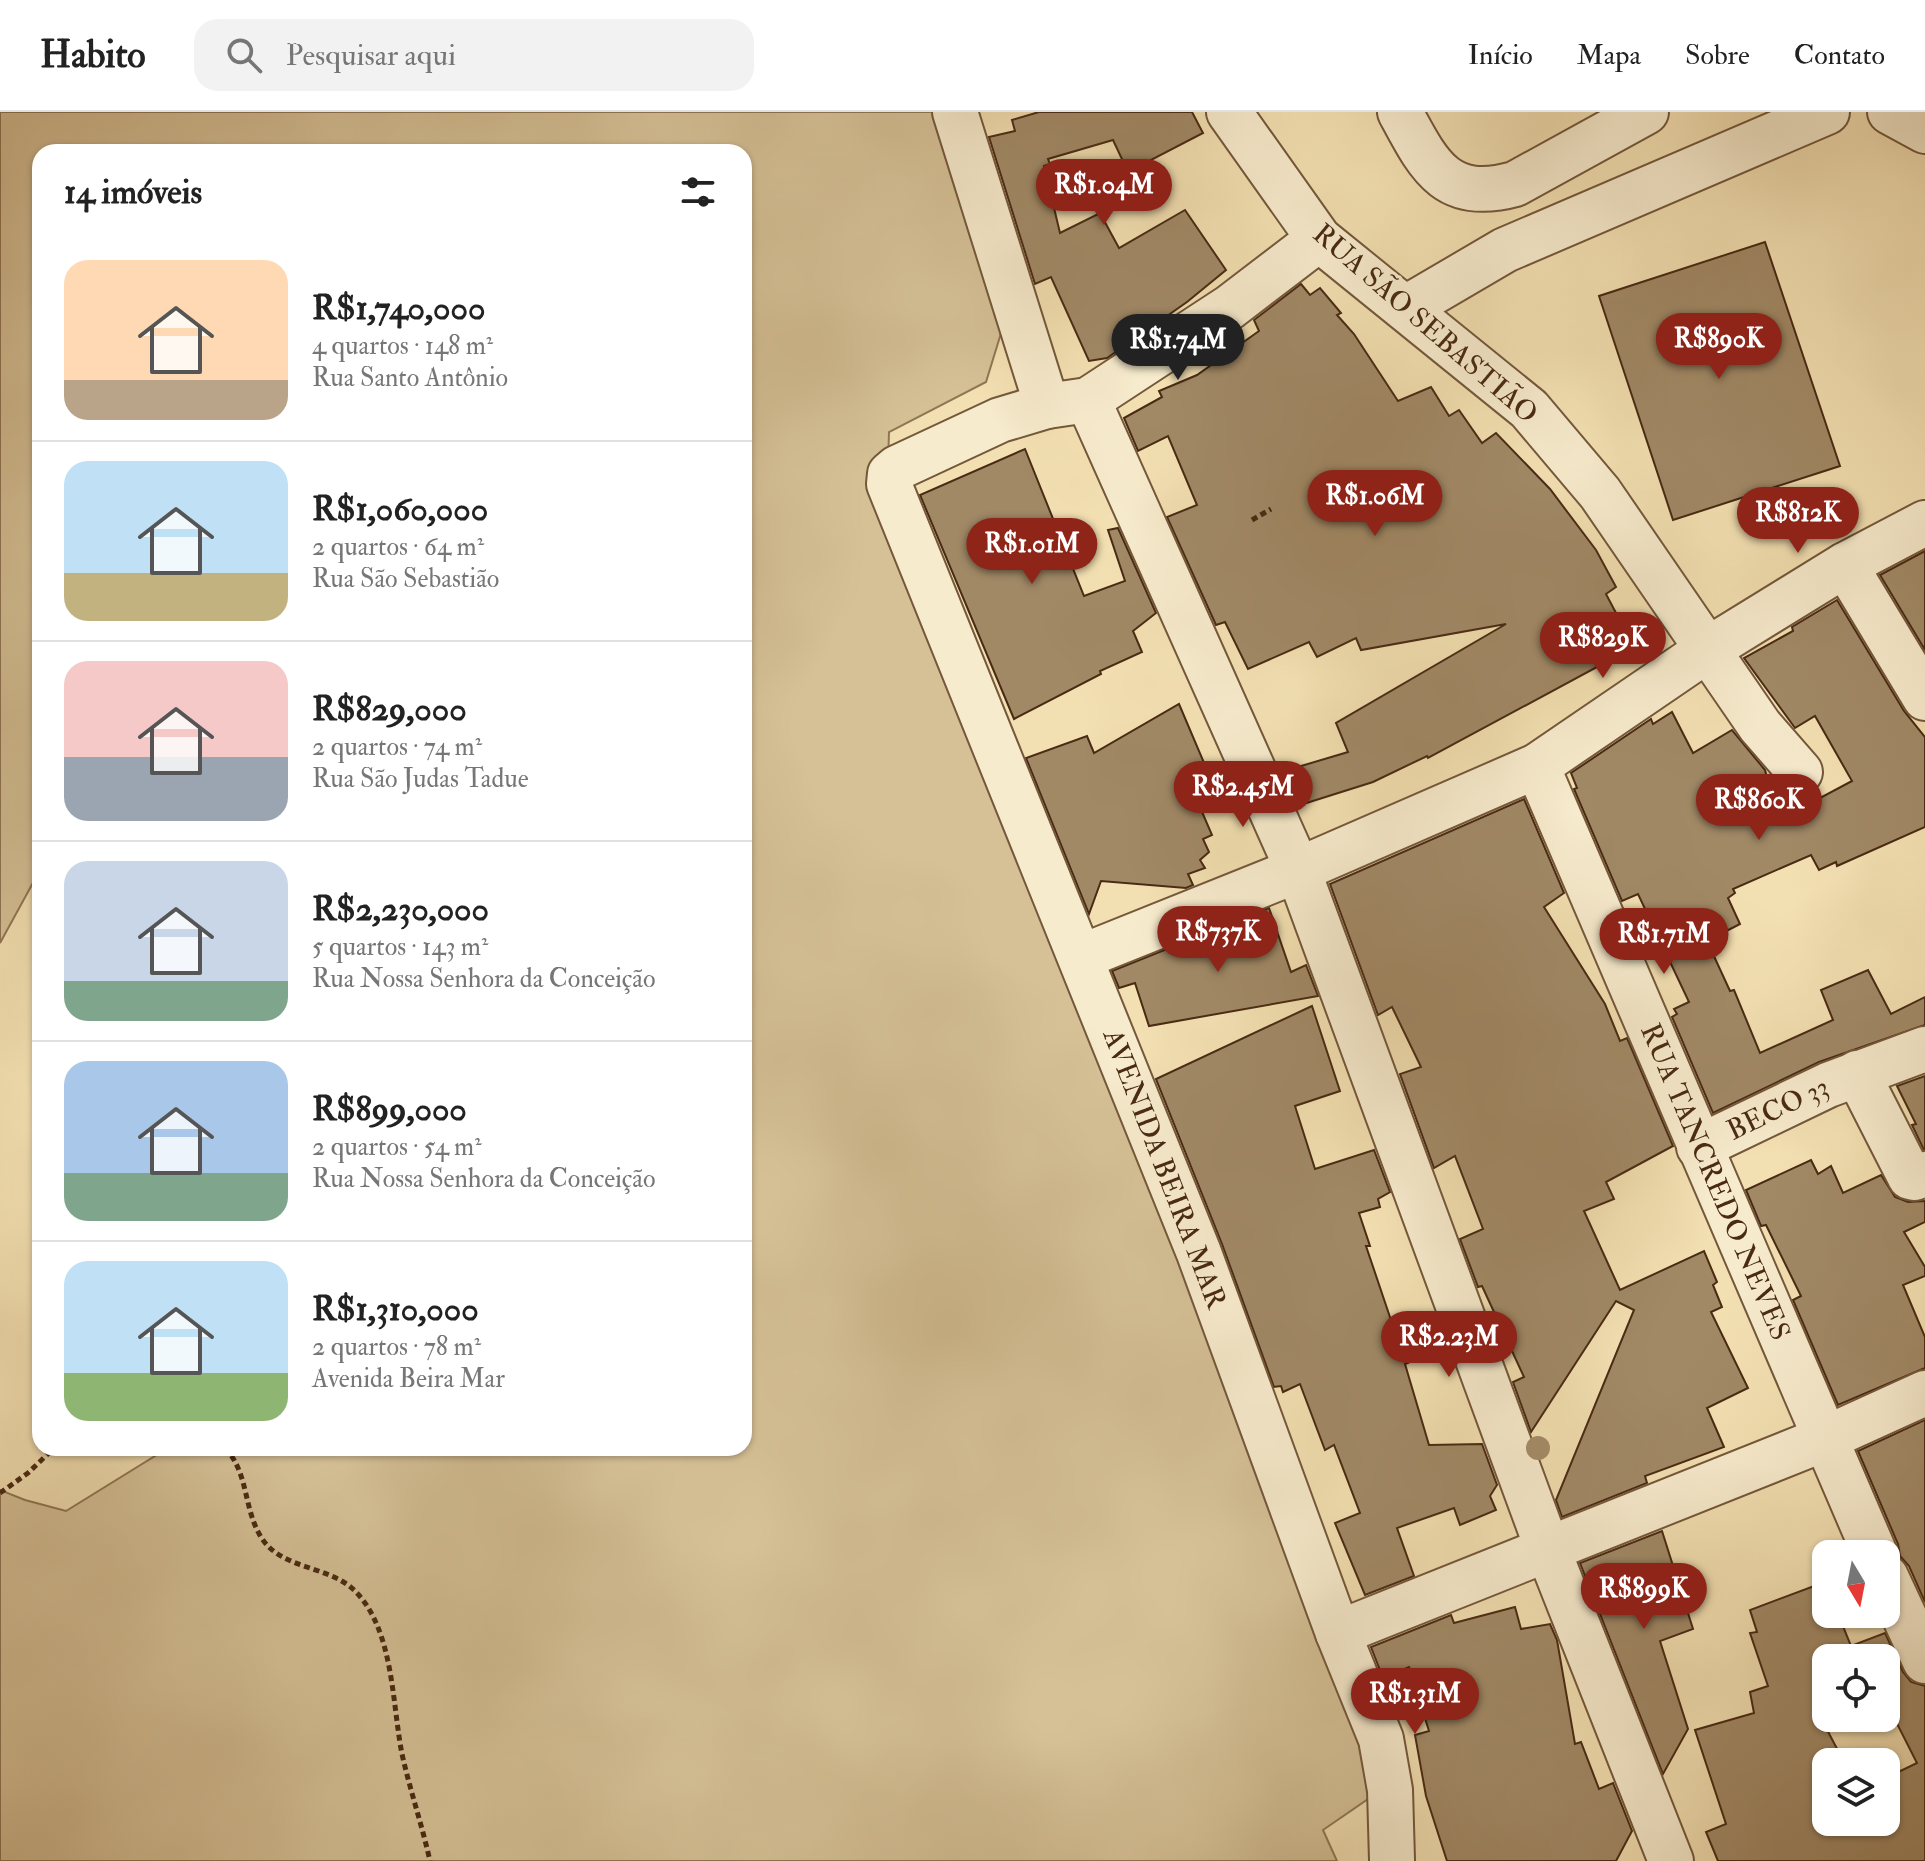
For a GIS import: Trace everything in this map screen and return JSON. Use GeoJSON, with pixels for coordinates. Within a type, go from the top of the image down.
{"type":"FeatureCollection","features":[{"type":"Feature","properties":{"kind":"street"},"geometry":{"type":"LineString","coordinates":[[955,112],[1068,403],[1250,760],[1298,870],[1548,1550],[1671,1861]]}},
{"type":"Feature","properties":{"kind":"street","name":"RUA SÃO SEBASTIÃO"},"geometry":{"type":"LineString","coordinates":[[1229,112],[1319,239],[1529,409],[1600,493],[1760,726],[1800,772]]}},
{"type":"Feature","properties":{"kind":"street"},"geometry":{"type":"LineString","coordinates":[[1400,112],[1426,162],[1456,187],[1473,191],[1496,190],[1515,184],[1646,112]]}},
{"type":"Feature","properties":{"kind":"street"},"geometry":{"type":"LineString","coordinates":[[1406,308],[1505,250],[1827,112]]}},
{"type":"Feature","properties":{"kind":"street"},"geometry":{"type":"LineString","coordinates":[[1890,112],[1925,131]]}},
{"type":"Feature","properties":{"kind":"street"},"geometry":{"type":"LineString","coordinates":[[1515,184],[1541,234]]}},
{"type":"Feature","properties":{"kind":"street"},"geometry":{"type":"LineString","coordinates":[[1068,403],[1230,307],[1319,239]]}},
{"type":"Feature","properties":{"kind":"street","name":"AVENIDA BEIRA MAR"},"geometry":{"type":"LineString","coordinates":[[1068,403],[1000,420],[897,468],[890,474],[890,490],[1199,1253],[1338,1633],[1381,1739],[1390,1790],[1392,1860]]}},
{"type":"Feature","properties":{"kind":"street"},"geometry":{"type":"LineString","coordinates":[[1081,957],[1298,870],[1537,766],[1707,650],[1845,565],[1925,523]]}},
{"type":"Feature","properties":{"kind":"street"},"geometry":{"type":"LineString","coordinates":[[1845,565],[1925,698]]}},
{"type":"Feature","properties":{"kind":"street","name":"RUA TANCREDO NEVES"},"geometry":{"type":"LineString","coordinates":[[1537,766],[1869,1540]]}},
{"type":"Feature","properties":{"kind":"street","name":"BECO 33"},"geometry":{"type":"LineString","coordinates":[[1699,1147],[1857,1073],[1925,1049]]}},
{"type":"Feature","properties":{"kind":"street","name":"BECO 33"},"geometry":{"type":"LineString","coordinates":[[1857,1073],[1910,1177],[1925,1174]]}},
{"type":"Feature","properties":{"kind":"street"},"geometry":{"type":"LineString","coordinates":[[1338,1633],[1824,1439],[1925,1393]]}},
{"type":"Feature","properties":{"kind":"street"},"geometry":{"type":"LineString","coordinates":[[1900,1607],[1925,1661]]}},
{"type":"Feature","properties":{"kind":"path"},"geometry":{"type":"LineString","coordinates":[[1252,520],[1271,509]]}},
{"type":"Feature","properties":{"kind":"path"},"geometry":{"type":"LineString","coordinates":[[0,1493],[46,1456]]}},
{"type":"Feature","properties":{"kind":"path"},"geometry":{"type":"LineString","coordinates":[[231,1456],[243,1474],[242,1487],[261,1538],[280,1557],[318,1570],[355,1591],[373,1619],[392,1672],[402,1752],[430,1861]]}},
{"type":"Feature","properties":{"kind":"shaded area"},"geometry":{"type":"Polygon","coordinates":[[[0,112],[942,112],[968,229],[1002,330],[986,382],[889,432],[887,498],[1015,801],[1195,1305],[1381,1790],[1323,1830],[1337,1861],[0,1861],[0,1490],[66,1511],[155,1456],[752,1456],[752,144],[32,144],[32,885],[0,943],[0,112]]]}},
{"type":"Feature","properties":{"kind":"building"},"geometry":{"type":"Polygon","coordinates":[[[1039,112],[1192,112],[1203,133],[1128,172],[1113,140],[1048,159],[1050,164],[1044,166],[1060,233],[1100,213],[1119,248],[1185,210],[1226,270],[1187,302],[1107,358],[1089,361],[1051,277],[1035,284],[989,137],[1015,131],[1012,120],[1039,112]]]}},
{"type":"Feature","properties":{"kind":"building"},"geometry":{"type":"Polygon","coordinates":[[[1765,242],[1840,466],[1673,520],[1599,296],[1765,242]]]}},
{"type":"Feature","properties":{"kind":"building"},"geometry":{"type":"Polygon","coordinates":[[[1301,284],[1310,295],[1320,288],[1341,313],[1337,315],[1354,334],[1398,401],[1431,387],[1449,416],[1459,410],[1482,443],[1496,433],[1550,489],[1596,550],[1616,587],[1606,594],[1634,647],[1428,758],[1373,782],[1297,806],[1281,772],[1348,752],[1336,723],[1506,624],[1361,650],[1356,638],[1317,657],[1309,642],[1248,669],[1225,622],[1216,625],[1167,517],[1197,505],[1168,436],[1138,451],[1124,418],[1162,397],[1159,391],[1197,375],[1259,331],[1254,320],[1301,284]]]}},
{"type":"Feature","properties":{"kind":"building"},"geometry":{"type":"Polygon","coordinates":[[[1025,449],[1084,596],[1125,581],[1108,530],[1118,528],[1156,613],[1133,631],[1142,652],[1100,671],[1101,674],[1014,719],[920,495],[1025,449]]]}},
{"type":"Feature","properties":{"kind":"building"},"geometry":{"type":"Polygon","coordinates":[[[1925,551],[1925,650],[1880,575],[1925,551]]]}},
{"type":"Feature","properties":{"kind":"building"},"geometry":{"type":"Polygon","coordinates":[[[1837,600],[1904,711],[1925,737],[1925,827],[1837,866],[1836,862],[1819,870],[1811,855],[1733,889],[1735,893],[1728,898],[1740,924],[1707,941],[1730,991],[1734,990],[1760,1053],[1833,1020],[1821,990],[1868,970],[1891,1014],[1925,997],[1925,1025],[1819,1062],[1713,1113],[1672,1017],[1677,1014],[1674,1009],[1689,1002],[1638,894],[1622,901],[1574,789],[1577,788],[1571,773],[1651,719],[1653,724],[1672,712],[1693,753],[1732,730],[1765,770],[1776,811],[1790,804],[1794,812],[1852,781],[1815,716],[1795,728],[1744,658],[1793,631],[1792,627],[1837,600]]]}},
{"type":"Feature","properties":{"kind":"building"},"geometry":{"type":"Polygon","coordinates":[[[1179,704],[1216,791],[1196,798],[1212,835],[1203,839],[1209,852],[1200,860],[1205,868],[1188,874],[1193,885],[1186,888],[1101,881],[1089,914],[1026,758],[1087,736],[1094,753],[1179,704]]]}},
{"type":"Feature","properties":{"kind":"building"},"geometry":{"type":"Polygon","coordinates":[[[1524,799],[1564,893],[1544,907],[1605,1004],[1620,1041],[1627,1038],[1673,1146],[1606,1182],[1614,1199],[1584,1211],[1620,1290],[1704,1251],[1717,1282],[1713,1285],[1722,1307],[1711,1312],[1748,1388],[1707,1408],[1724,1447],[1645,1476],[1647,1483],[1562,1517],[1556,1500],[1634,1310],[1616,1301],[1531,1432],[1513,1382],[1524,1377],[1482,1286],[1478,1287],[1460,1239],[1483,1229],[1455,1156],[1434,1168],[1400,1074],[1421,1067],[1392,1007],[1378,1015],[1330,884],[1524,799]]]}},
{"type":"Feature","properties":{"kind":"building"},"geometry":{"type":"Polygon","coordinates":[[[1269,908],[1291,972],[1306,965],[1318,996],[1149,1026],[1135,983],[1119,988],[1112,971],[1269,908]]]}},
{"type":"Feature","properties":{"kind":"building"},"geometry":{"type":"Polygon","coordinates":[[[1312,1006],[1340,1091],[1295,1106],[1315,1169],[1374,1150],[1390,1192],[1378,1199],[1380,1207],[1359,1213],[1370,1246],[1366,1246],[1393,1326],[1424,1317],[1437,1351],[1405,1364],[1429,1445],[1482,1444],[1497,1485],[1490,1496],[1496,1510],[1460,1525],[1454,1508],[1397,1528],[1414,1576],[1365,1595],[1335,1523],[1360,1513],[1334,1445],[1325,1450],[1300,1384],[1283,1392],[1281,1386],[1274,1387],[1222,1244],[1156,1079],[1312,1006]]]}},
{"type":"Feature","properties":{"kind":"building"},"geometry":{"type":"Polygon","coordinates":[[[1925,1076],[1924,1150],[1912,1125],[1916,1124],[1897,1086],[1925,1076]]]}},
{"type":"Feature","properties":{"kind":"building"},"geometry":{"type":"Polygon","coordinates":[[[1811,1160],[1818,1174],[1831,1166],[1843,1193],[1881,1175],[1895,1197],[1908,1202],[1925,1201],[1925,1222],[1904,1232],[1925,1267],[1925,1276],[1903,1285],[1925,1337],[1925,1368],[1838,1405],[1793,1300],[1801,1296],[1766,1225],[1761,1226],[1746,1190],[1811,1160]]]}},
{"type":"Feature","properties":{"kind":"building"},"geometry":{"type":"Polygon","coordinates":[[[1925,1420],[1925,1602],[1909,1566],[1900,1556],[1900,1540],[1896,1540],[1858,1451],[1925,1420]]]}},
{"type":"Feature","properties":{"kind":"building"},"geometry":{"type":"Polygon","coordinates":[[[1662,1531],[1693,1629],[1660,1641],[1688,1729],[1663,1774],[1580,1563],[1662,1531]]]}},
{"type":"Feature","properties":{"kind":"building"},"geometry":{"type":"Polygon","coordinates":[[[1812,1587],[1812,1628],[1844,1628],[1850,1644],[1812,1644],[1812,1732],[1828,1732],[1837,1748],[1812,1748],[1812,1836],[1900,1836],[1900,1771],[1917,1763],[1900,1730],[1900,1666],[1911,1682],[1925,1686],[1925,1861],[1718,1861],[1706,1832],[1726,1824],[1695,1730],[1754,1713],[1750,1692],[1768,1686],[1750,1633],[1757,1632],[1750,1610],[1812,1587]]]}},
{"type":"Feature","properties":{"kind":"building"},"geometry":{"type":"Polygon","coordinates":[[[1515,1607],[1521,1629],[1550,1624],[1557,1640],[1575,1744],[1581,1742],[1599,1789],[1613,1783],[1632,1831],[1616,1861],[1447,1861],[1426,1796],[1415,1735],[1429,1731],[1409,1667],[1383,1678],[1371,1647],[1451,1615],[1454,1623],[1515,1607]]]}},
{"type":"Feature","properties":{"kind":"building"},"geometry":{"type":"Polygon","coordinates":[[[1885,1633],[1890,1644],[1856,1644],[1885,1633]]]}}]}
